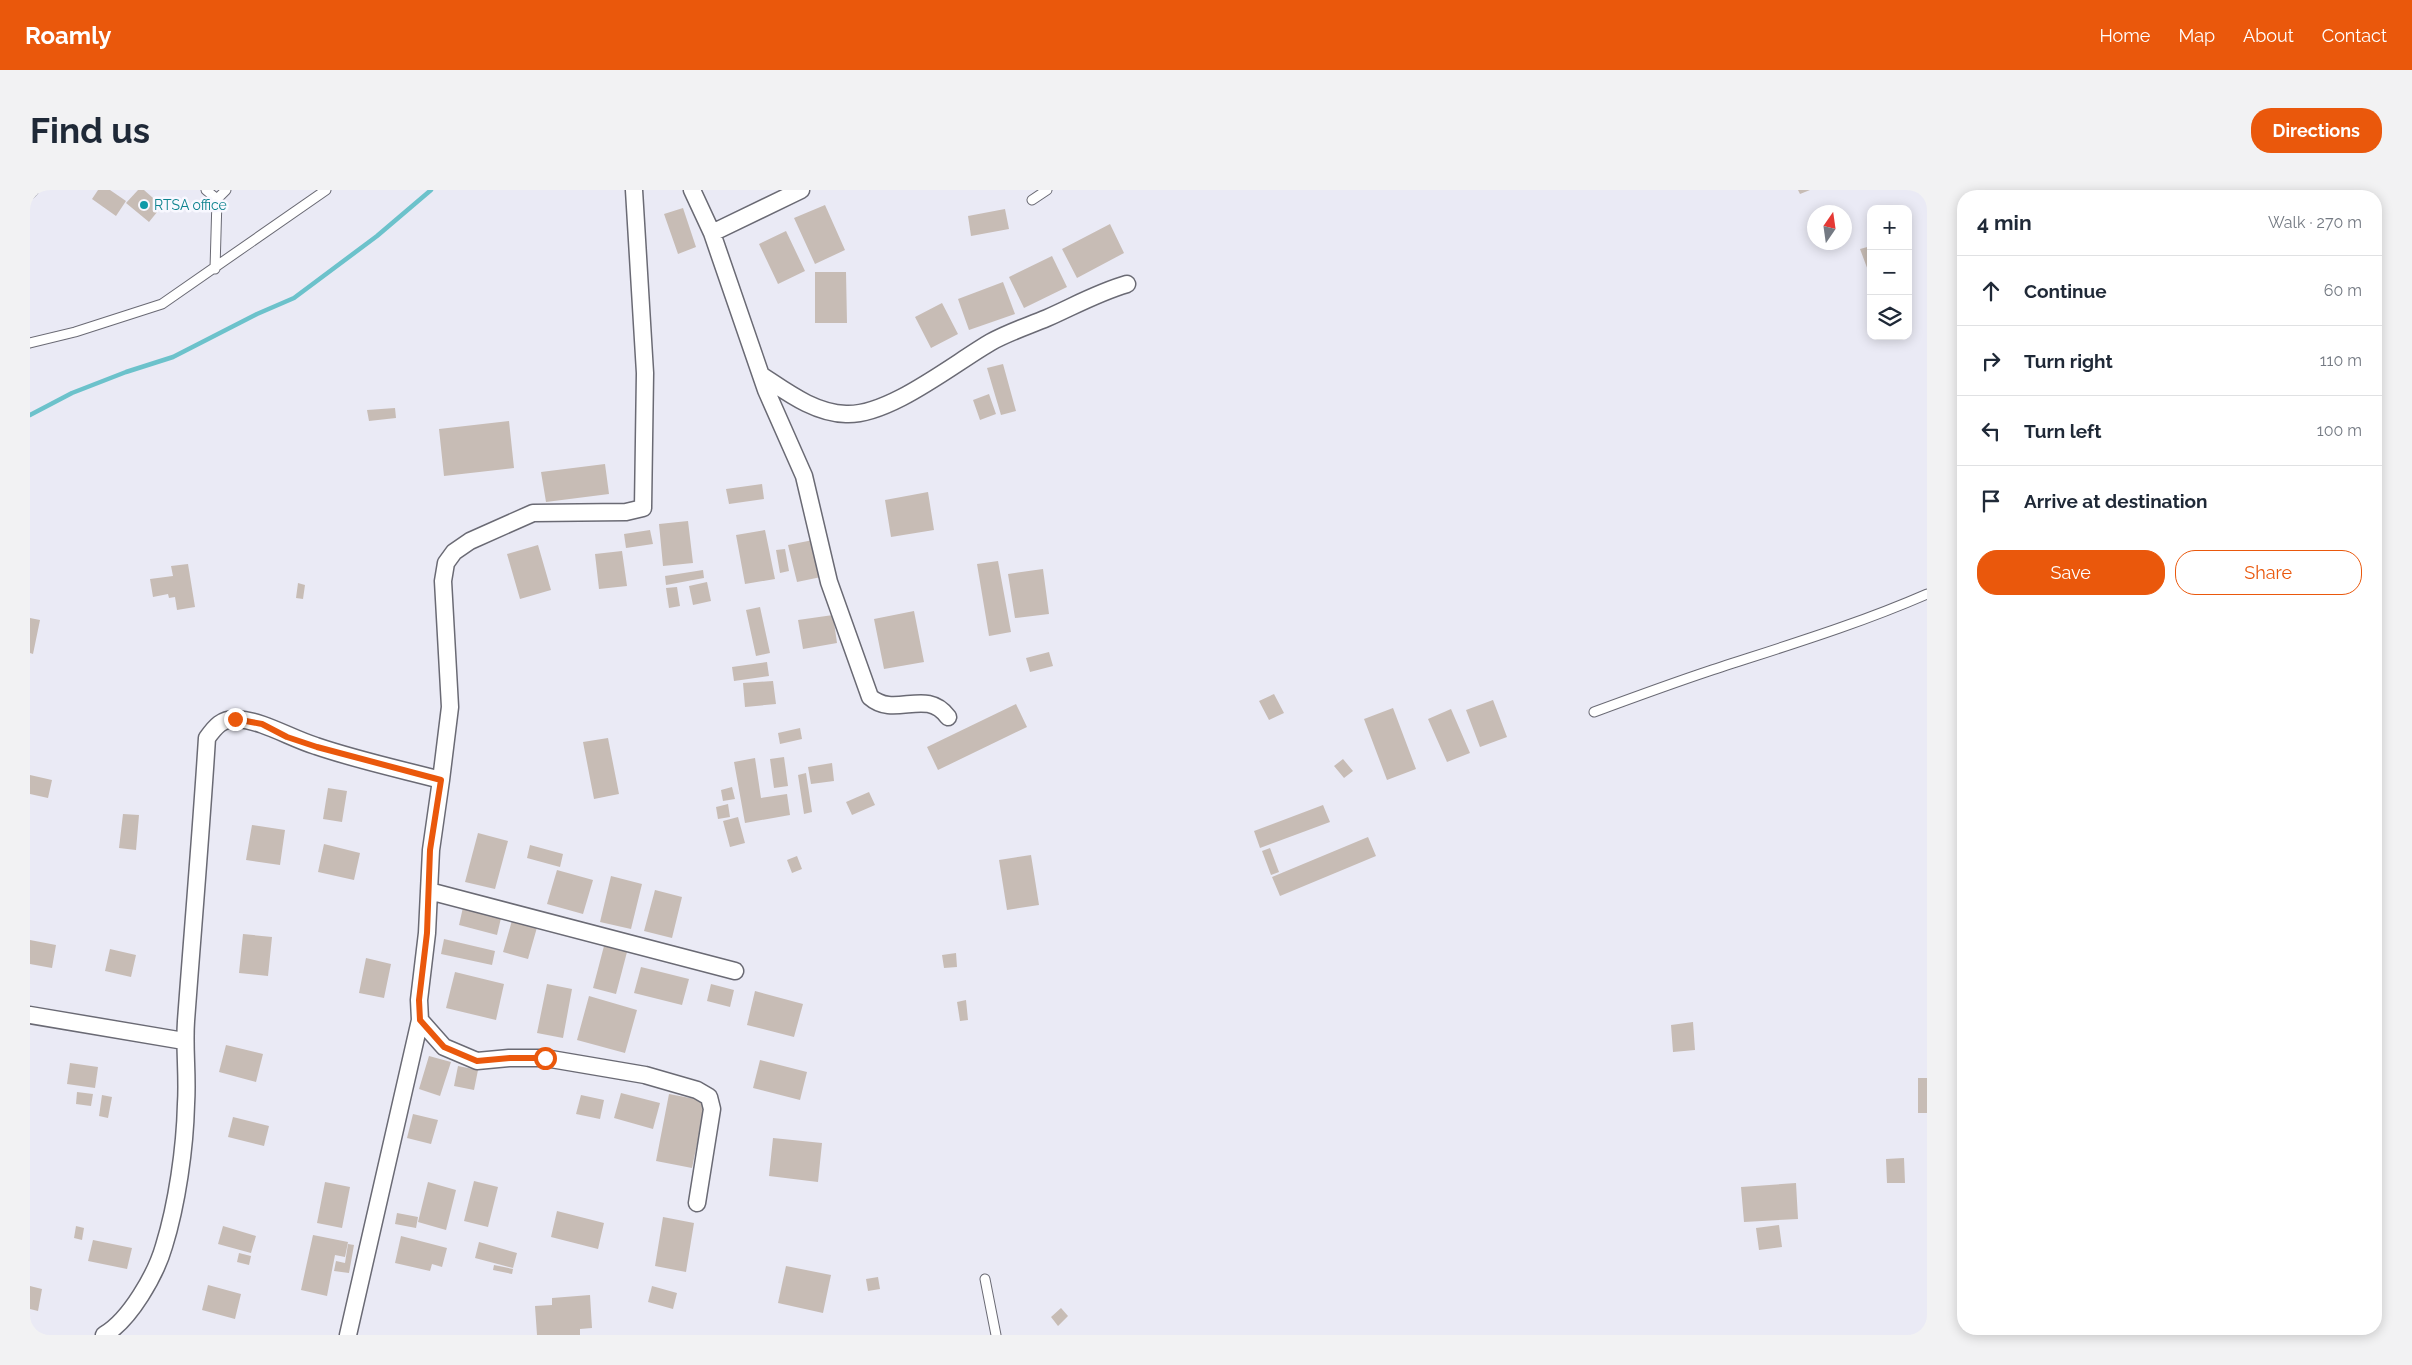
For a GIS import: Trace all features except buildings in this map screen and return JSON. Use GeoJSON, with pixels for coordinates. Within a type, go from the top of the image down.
{"type":"FeatureCollection","features":[{"type":"Feature","properties":{"kind":"street"},"geometry":{"type":"LineString","coordinates":[[348,1335],[420,1020],[419,1000],[427,933],[430,850],[450,707],[443,581],[446,563],[454,552],[470,541],[533,513],[626,512],[643,508],[645,372],[634,190]]}},
{"type":"Feature","properties":{"kind":"street"},"geometry":{"type":"LineString","coordinates":[[692,190],[712,233],[761,375],[804,476],[829,582],[870,697],[878,704],[891,707],[918,703],[932,704],[942,710],[948,717]]}},
{"type":"Feature","properties":{"kind":"street"},"geometry":{"type":"LineString","coordinates":[[712,233],[801,190]]}},
{"type":"Feature","properties":{"kind":"street"},"geometry":{"type":"LineString","coordinates":[[761,375],[806,403],[825,411],[846,414],[870,412],[913,390],[1010,332],[1046,318],[1103,290],[1127,284]]}},
{"type":"Feature","properties":{"kind":"street"},"geometry":{"type":"LineString","coordinates":[[104,1335],[112,1331],[128,1314],[148,1281],[164,1246],[180,1174],[186,1103],[184,1041],[200,862],[207,738],[218,723],[235,719],[262,724],[287,737],[317,747],[441,780]]}},
{"type":"Feature","properties":{"kind":"street"},"geometry":{"type":"LineString","coordinates":[[429,891],[735,971]]}},
{"type":"Feature","properties":{"kind":"street"},"geometry":{"type":"LineString","coordinates":[[30,1015],[184,1041]]}},
{"type":"Feature","properties":{"kind":"street"},"geometry":{"type":"LineString","coordinates":[[420,1020],[444,1047],[477,1061],[510,1058],[545,1058],[584,1064],[678,1084],[697,1090],[709,1098],[712,1109],[697,1203]]}},
{"type":"Feature","properties":{"kind":"lane"},"geometry":{"type":"LineString","coordinates":[[30,194],[34,190]]}},
{"type":"Feature","properties":{"kind":"lane"},"geometry":{"type":"LineString","coordinates":[[206,190],[218,199]]}},
{"type":"Feature","properties":{"kind":"lane"},"geometry":{"type":"LineString","coordinates":[[215,269],[218,199],[226,190]]}},
{"type":"Feature","properties":{"kind":"lane"},"geometry":{"type":"LineString","coordinates":[[30,342],[75,332],[162,304],[215,269],[326,190]]}},
{"type":"Feature","properties":{"kind":"lane"},"geometry":{"type":"LineString","coordinates":[[1032,200],[1047,190]]}},
{"type":"Feature","properties":{"kind":"lane"},"geometry":{"type":"LineString","coordinates":[[1594,712],[1699,674],[1885,613],[1927,594]]}},
{"type":"Feature","properties":{"kind":"lane"},"geometry":{"type":"LineString","coordinates":[[985,1279],[996,1335]]}},
{"type":"Feature","properties":{"kind":"waterway"},"geometry":{"type":"LineString","coordinates":[[30,415],[72,393],[126,372],[173,357],[257,314],[294,298],[377,236],[431,190]]}},
{"type":"Feature","properties":{"kind":"place","name":"RTSA office"},"geometry":{"type":"Point","coordinates":[144,205]}},
{"type":"Feature","properties":{"kind":"route"},"geometry":{"type":"LineString","coordinates":[[235,719],[262,724],[287,737],[317,747],[396,770],[441,780],[430,850],[427,933],[419,1000],[420,1020],[444,1047],[460,1056],[477,1061],[510,1058],[545,1058]]}}]}
